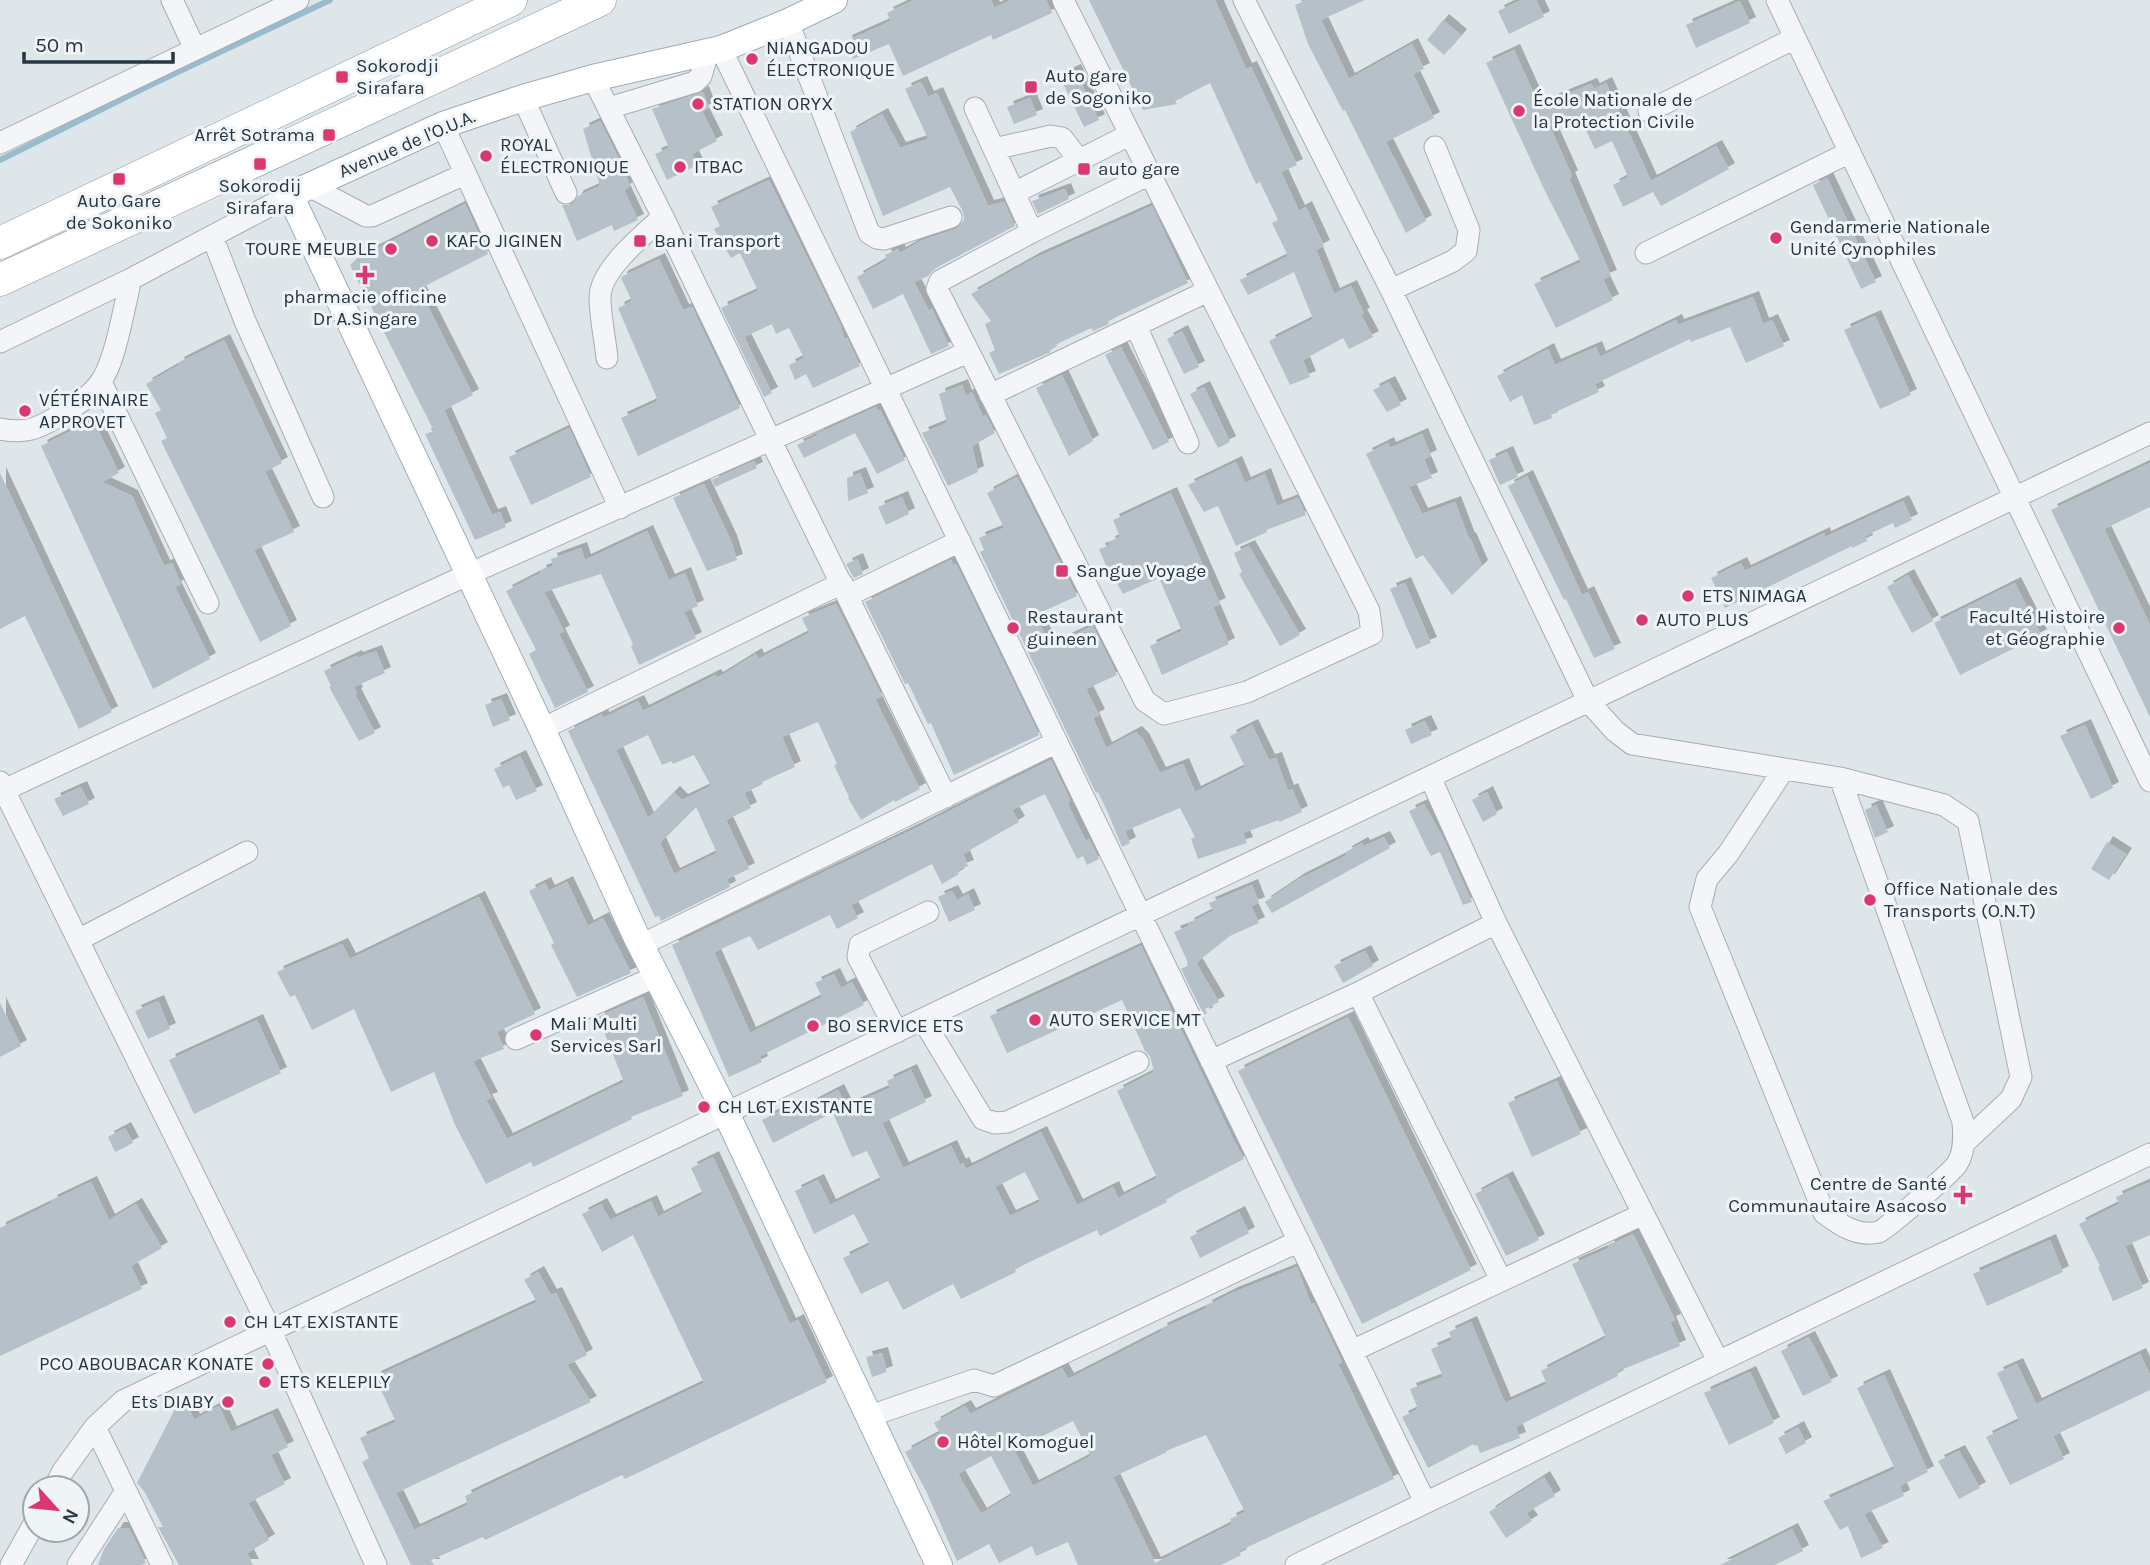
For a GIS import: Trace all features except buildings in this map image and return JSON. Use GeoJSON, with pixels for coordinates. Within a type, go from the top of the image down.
{"type":"FeatureCollection","features":[{"type":"Feature","properties":{"kind":"highway"},"geometry":{"type":"LineString","coordinates":[[0,243],[511,0]]}},
{"type":"Feature","properties":{"kind":"highway"},"geometry":{"type":"LineString","coordinates":[[0,280],[600,0]]}},
{"type":"Feature","properties":{"kind":"main road","name":"Avenue de l'O.U.A."},"geometry":{"type":"LineString","coordinates":[[300,190],[443,125],[523,97],[714,51],[788,22],[834,0]]}},
{"type":"Feature","properties":{"kind":"main road"},"geometry":{"type":"LineString","coordinates":[[300,190],[469,574],[641,945],[726,1113],[939,1565]]}},
{"type":"Feature","properties":{"kind":"street"},"geometry":{"type":"LineString","coordinates":[[172,0],[195,49]]}},
{"type":"Feature","properties":{"kind":"street"},"geometry":{"type":"LineString","coordinates":[[0,143],[298,0]]}},
{"type":"Feature","properties":{"kind":"street"},"geometry":{"type":"LineString","coordinates":[[1063,0],[1369,611],[1371,634],[1247,692],[1164,714],[1145,701],[937,289],[940,281],[1150,174]]}},
{"type":"Feature","properties":{"kind":"street"},"geometry":{"type":"LineString","coordinates":[[1244,0],[1391,289],[1588,701],[1615,731],[1632,744],[1840,778],[1944,805],[1968,821],[2021,1077],[2011,1099],[1964,1143]]}},
{"type":"Feature","properties":{"kind":"street"},"geometry":{"type":"LineString","coordinates":[[1777,0],[2150,781]]}},
{"type":"Feature","properties":{"kind":"street"},"geometry":{"type":"LineString","coordinates":[[788,22],[869,233],[884,239],[951,217]]}},
{"type":"Feature","properties":{"kind":"street"},"geometry":{"type":"LineString","coordinates":[[1649,111],[1795,38]]}},
{"type":"Feature","properties":{"kind":"street"},"geometry":{"type":"LineString","coordinates":[[608,107],[695,82],[714,51]]}},
{"type":"Feature","properties":{"kind":"street"},"geometry":{"type":"LineString","coordinates":[[714,51],[960,541],[1425,1502]]}},
{"type":"Feature","properties":{"kind":"street"},"geometry":{"type":"LineString","coordinates":[[593,78],[946,797]]}},
{"type":"Feature","properties":{"kind":"street"},"geometry":{"type":"LineString","coordinates":[[523,97],[565,193]]}},
{"type":"Feature","properties":{"kind":"street"},"geometry":{"type":"LineString","coordinates":[[975,108],[1032,232]]}},
{"type":"Feature","properties":{"kind":"street"},"geometry":{"type":"LineString","coordinates":[[443,125],[620,508]]}},
{"type":"Feature","properties":{"kind":"street"},"geometry":{"type":"LineString","coordinates":[[1014,193],[1129,135]]}},
{"type":"Feature","properties":{"kind":"street"},"geometry":{"type":"LineString","coordinates":[[994,149],[1051,136],[1062,138],[1079,160]]}},
{"type":"Feature","properties":{"kind":"street"},"geometry":{"type":"LineString","coordinates":[[1391,289],[1453,261],[1466,251],[1469,230],[1435,147]]}},
{"type":"Feature","properties":{"kind":"street"},"geometry":{"type":"LineString","coordinates":[[1646,253],[1850,152]]}},
{"type":"Feature","properties":{"kind":"street"},"geometry":{"type":"LineString","coordinates":[[300,190],[372,216],[465,174]]}},
{"type":"Feature","properties":{"kind":"street","name":"Avenue de l'O.U.A."},"geometry":{"type":"LineString","coordinates":[[0,342],[131,279],[300,190]]}},
{"type":"Feature","properties":{"kind":"street"},"geometry":{"type":"LineString","coordinates":[[607,358],[600,295],[610,272],[627,250],[663,217]]}},
{"type":"Feature","properties":{"kind":"street"},"geometry":{"type":"LineString","coordinates":[[212,236],[245,321],[323,497]]}},
{"type":"Feature","properties":{"kind":"street"},"geometry":{"type":"LineString","coordinates":[[0,429],[13,432],[37,428],[83,402],[101,382],[111,356],[131,279]]}},
{"type":"Feature","properties":{"kind":"street"},"geometry":{"type":"LineString","coordinates":[[990,395],[1208,291]]}},
{"type":"Feature","properties":{"kind":"street"},"geometry":{"type":"LineString","coordinates":[[1136,326],[1188,443]]}},
{"type":"Feature","properties":{"kind":"street"},"geometry":{"type":"LineString","coordinates":[[376,1565],[271,1331],[2,786],[968,352]]}},
{"type":"Feature","properties":{"kind":"street"},"geometry":{"type":"LineString","coordinates":[[101,382],[208,603]]}},
{"type":"Feature","properties":{"kind":"street"},"geometry":{"type":"LineString","coordinates":[[61,1474],[95,1427],[124,1401],[2150,433]]}},
{"type":"Feature","properties":{"kind":"street"},"geometry":{"type":"LineString","coordinates":[[542,729],[844,589],[960,541]]}},
{"type":"Feature","properties":{"kind":"street"},"geometry":{"type":"LineString","coordinates":[[641,945],[1057,742]]}},
{"type":"Feature","properties":{"kind":"street"},"geometry":{"type":"LineString","coordinates":[[1784,769],[1728,854],[1707,879],[1700,907],[1824,1213],[1843,1227],[1860,1233],[1881,1232],[1957,1164],[1964,1143],[1964,1122],[1840,778]]}},
{"type":"Feature","properties":{"kind":"street"},"geometry":{"type":"LineString","coordinates":[[1430,777],[1496,923],[1718,1361]]}},
{"type":"Feature","properties":{"kind":"street"},"geometry":{"type":"LineString","coordinates":[[78,940],[247,852]]}},
{"type":"Feature","properties":{"kind":"street"},"geometry":{"type":"LineString","coordinates":[[897,1032],[859,957],[860,945],[928,912]]}},
{"type":"Feature","properties":{"kind":"street"},"geometry":{"type":"LineString","coordinates":[[1212,1061],[1358,993],[1496,923]]}},
{"type":"Feature","properties":{"kind":"street"},"geometry":{"type":"LineString","coordinates":[[516,1039],[657,976]]}},
{"type":"Feature","properties":{"kind":"street"},"geometry":{"type":"LineString","coordinates":[[1358,993],[1502,1280]]}},
{"type":"Feature","properties":{"kind":"street"},"geometry":{"type":"LineString","coordinates":[[923,1020],[983,1119],[995,1124],[1007,1122],[1138,1062]]}},
{"type":"Feature","properties":{"kind":"street"},"geometry":{"type":"LineString","coordinates":[[1296,1565],[2150,1154]]}},
{"type":"Feature","properties":{"kind":"street"},"geometry":{"type":"LineString","coordinates":[[1352,1351],[1643,1214]]}},
{"type":"Feature","properties":{"kind":"street"},"geometry":{"type":"LineString","coordinates":[[870,1416],[974,1380],[995,1386],[1299,1241]]}},
{"type":"Feature","properties":{"kind":"street"},"geometry":{"type":"LineString","coordinates":[[95,1427],[162,1565]]}},
{"type":"Feature","properties":{"kind":"street"},"geometry":{"type":"LineString","coordinates":[[78,1565],[126,1491]]}},
{"type":"Feature","properties":{"kind":"street"},"geometry":{"type":"LineString","coordinates":[[11,1565],[23,1544]]}},
{"type":"Feature","properties":{"kind":"waterway"},"geometry":{"type":"LineString","coordinates":[[0,160],[330,0]]}},
{"type":"Feature","properties":{"kind":"place","name":"NIANGADOU ÉLECTRONIQUE"},"geometry":{"type":"Point","coordinates":[752,59]}},
{"type":"Feature","properties":{"kind":"place","name":"Sokorodji Sirafara"},"geometry":{"type":"Point","coordinates":[342,77]}},
{"type":"Feature","properties":{"kind":"place","name":"Auto gare de Sogoniko"},"geometry":{"type":"Point","coordinates":[1031,87]}},
{"type":"Feature","properties":{"kind":"place","name":"STATION ORYX"},"geometry":{"type":"Point","coordinates":[698,104]}},
{"type":"Feature","properties":{"kind":"place","name":"École Nationale de la Protection Civile"},"geometry":{"type":"Point","coordinates":[1519,111]}},
{"type":"Feature","properties":{"kind":"place","name":"Arrêt Sotrama"},"geometry":{"type":"Point","coordinates":[329,135]}},
{"type":"Feature","properties":{"kind":"place","name":"ROYAL ÉLECTRONIQUE"},"geometry":{"type":"Point","coordinates":[486,156]}},
{"type":"Feature","properties":{"kind":"place","name":"Sokorodij Sirafara"},"geometry":{"type":"Point","coordinates":[260,164]}},
{"type":"Feature","properties":{"kind":"place","name":"ITBAC"},"geometry":{"type":"Point","coordinates":[680,167]}},
{"type":"Feature","properties":{"kind":"place","name":"auto gare"},"geometry":{"type":"Point","coordinates":[1084,169]}},
{"type":"Feature","properties":{"kind":"place","name":"Auto Gare de Sokoniko"},"geometry":{"type":"Point","coordinates":[119,179]}},
{"type":"Feature","properties":{"kind":"place","name":"Gendarmerie Nationale Unité Cynophiles"},"geometry":{"type":"Point","coordinates":[1776,238]}},
{"type":"Feature","properties":{"kind":"place","name":"KAFO JIGINEN"},"geometry":{"type":"Point","coordinates":[432,241]}},
{"type":"Feature","properties":{"kind":"place","name":"Bani Transport"},"geometry":{"type":"Point","coordinates":[640,241]}},
{"type":"Feature","properties":{"kind":"place","name":"TOURE MEUBLE"},"geometry":{"type":"Point","coordinates":[391,249]}},
{"type":"Feature","properties":{"kind":"place","name":"pharmacie officine Dr A.Singare"},"geometry":{"type":"Point","coordinates":[365,275]}},
{"type":"Feature","properties":{"kind":"place","name":"VÉTÉRINAIRE APPROVET"},"geometry":{"type":"Point","coordinates":[25,411]}},
{"type":"Feature","properties":{"kind":"place","name":"Sangue Voyage"},"geometry":{"type":"Point","coordinates":[1062,571]}},
{"type":"Feature","properties":{"kind":"place","name":"ETS NIMAGA"},"geometry":{"type":"Point","coordinates":[1688,596]}},
{"type":"Feature","properties":{"kind":"place","name":"AUTO PLUS"},"geometry":{"type":"Point","coordinates":[1642,620]}},
{"type":"Feature","properties":{"kind":"place","name":"Restaurant guineen"},"geometry":{"type":"Point","coordinates":[1013,628]}},
{"type":"Feature","properties":{"kind":"place","name":"Faculté Histoire et Géographie"},"geometry":{"type":"Point","coordinates":[2119,628]}},
{"type":"Feature","properties":{"kind":"place","name":"Office Nationale des Transports (O.N.T)"},"geometry":{"type":"Point","coordinates":[1870,900]}},
{"type":"Feature","properties":{"kind":"place","name":"AUTO SERVICE MT"},"geometry":{"type":"Point","coordinates":[1035,1020]}},
{"type":"Feature","properties":{"kind":"place","name":"BO SERVICE ETS"},"geometry":{"type":"Point","coordinates":[813,1026]}},
{"type":"Feature","properties":{"kind":"place","name":"Mali Multi Services Sarl"},"geometry":{"type":"Point","coordinates":[536,1035]}},
{"type":"Feature","properties":{"kind":"place","name":"CH L6T EXISTANTE"},"geometry":{"type":"Point","coordinates":[704,1107]}},
{"type":"Feature","properties":{"kind":"place","name":"Centre de Santé Communautaire Asacoso"},"geometry":{"type":"Point","coordinates":[1963,1195]}},
{"type":"Feature","properties":{"kind":"place","name":"CH L4T EXISTANTE"},"geometry":{"type":"Point","coordinates":[230,1322]}},
{"type":"Feature","properties":{"kind":"place","name":"PCO ABOUBACAR KONATE"},"geometry":{"type":"Point","coordinates":[268,1364]}},
{"type":"Feature","properties":{"kind":"place","name":"ETS KELEPILY"},"geometry":{"type":"Point","coordinates":[265,1382]}},
{"type":"Feature","properties":{"kind":"place","name":"Ets DIABY"},"geometry":{"type":"Point","coordinates":[228,1402]}},
{"type":"Feature","properties":{"kind":"place","name":"Hôtel Komoguel"},"geometry":{"type":"Point","coordinates":[943,1442]}}]}
